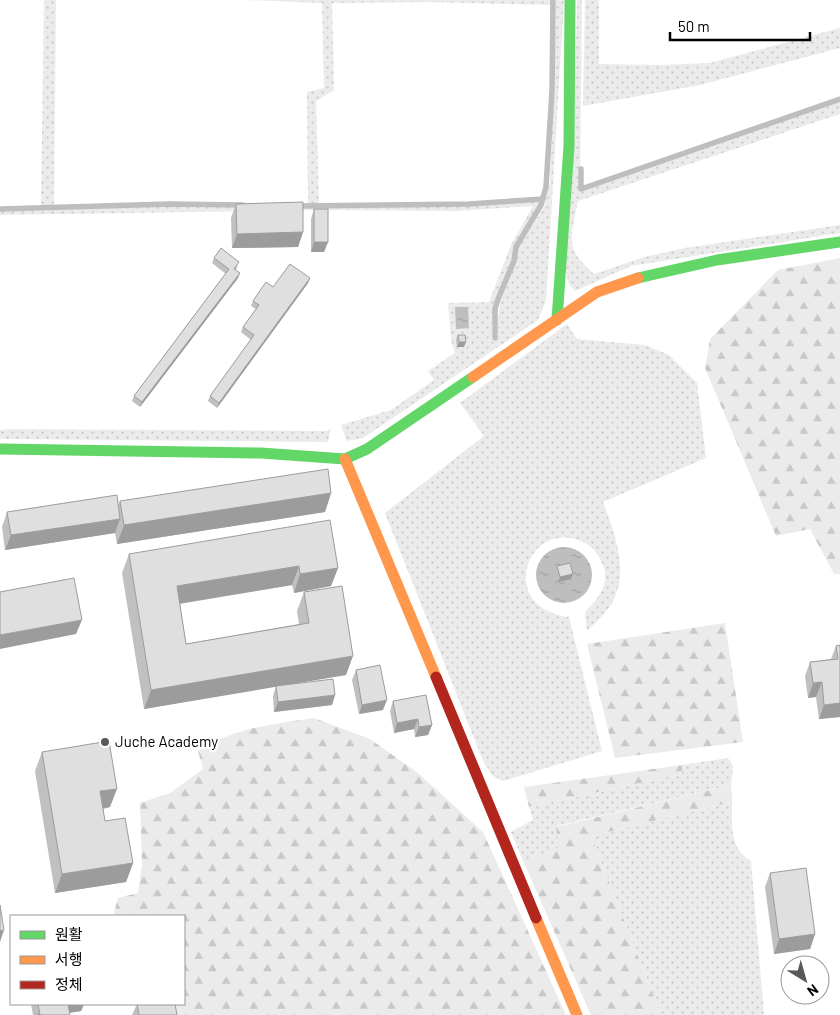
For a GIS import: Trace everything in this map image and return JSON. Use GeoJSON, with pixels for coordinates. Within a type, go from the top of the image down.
{"type":"FeatureCollection","features":[{"type":"Feature","properties":{"kind":"street"},"geometry":{"type":"LineString","coordinates":[[557,320],[556,281],[566,197],[570,129],[570,0]]}},
{"type":"Feature","properties":{"kind":"street"},"geometry":{"type":"LineString","coordinates":[[0,449],[261,453],[345,459],[367,449],[597,292],[628,280],[669,270],[840,242]]}},
{"type":"Feature","properties":{"kind":"street"},"geometry":{"type":"LineString","coordinates":[[345,459],[577,1015]]}},
{"type":"Feature","properties":{"kind":"green space"},"geometry":{"type":"Polygon","coordinates":[[[44,0],[56,0],[54,206],[41,206],[44,0]]]}},
{"type":"Feature","properties":{"kind":"green space"},"geometry":{"type":"Polygon","coordinates":[[[246,0],[552,0],[551,5],[426,2],[332,3],[334,90],[316,101],[319,205],[308,204],[307,92],[324,88],[322,3],[246,0]]]}},
{"type":"Feature","properties":{"kind":"green space"},"geometry":{"type":"Polygon","coordinates":[[[556,0],[564,0],[546,301],[538,320],[363,438],[347,441],[341,425],[391,410],[434,380],[428,371],[455,353],[451,340],[448,303],[489,302],[511,245],[533,206],[456,211],[316,210],[0,215],[0,210],[128,206],[402,206],[541,201],[513,248],[512,264],[496,297],[492,320],[492,340],[495,341],[498,338],[501,296],[515,264],[517,250],[544,207],[550,183],[556,0]]]}},
{"type":"Feature","properties":{"kind":"green space"},"geometry":{"type":"Polygon","coordinates":[[[577,0],[582,0],[580,191],[840,101],[840,114],[578,201],[572,233],[573,249],[584,265],[594,274],[644,257],[685,248],[840,225],[840,233],[631,266],[575,291],[569,284],[564,265],[572,186],[577,0]]]}},
{"type":"Feature","properties":{"kind":"green space"},"geometry":{"type":"Polygon","coordinates":[[[585,0],[599,0],[599,64],[663,65],[710,63],[840,28],[840,48],[700,85],[583,106],[585,0]]]}},
{"type":"Feature","properties":{"kind":"green space"},"geometry":{"type":"Polygon","coordinates":[[[840,258],[840,574],[834,574],[810,529],[776,536],[705,368],[710,339],[778,270],[840,258]]]}},
{"type":"Feature","properties":{"kind":"green space"},"geometry":{"type":"Polygon","coordinates":[[[567,324],[577,339],[645,345],[669,355],[697,383],[706,458],[603,502],[619,556],[619,584],[615,597],[608,609],[587,631],[585,612],[602,591],[605,579],[605,572],[599,557],[583,542],[560,538],[545,543],[533,554],[527,568],[526,584],[533,599],[547,610],[569,617],[602,751],[503,781],[493,776],[483,761],[385,513],[484,436],[460,403],[567,324]]]}},
{"type":"Feature","properties":{"kind":"green space"},"geometry":{"type":"Polygon","coordinates":[[[331,428],[328,442],[0,439],[0,430],[8,429],[327,431],[331,428]]]}},
{"type":"Feature","properties":{"kind":"green space"},"geometry":{"type":"Polygon","coordinates":[[[725,623],[743,742],[615,758],[587,644],[725,623]]]}},
{"type":"Feature","properties":{"kind":"green space"},"geometry":{"type":"Polygon","coordinates":[[[314,718],[370,739],[418,773],[483,832],[566,1015],[178,1015],[172,1005],[185,1005],[185,915],[113,915],[118,898],[138,893],[142,865],[140,803],[170,793],[203,769],[198,751],[211,743],[239,732],[284,722],[314,718]]]}},
{"type":"Feature","properties":{"kind":"green space"},"geometry":{"type":"Polygon","coordinates":[[[728,758],[733,766],[731,785],[557,826],[560,847],[524,863],[511,832],[533,820],[529,807],[682,774],[682,765],[728,758]]]}},
{"type":"Feature","properties":{"kind":"green space"},"geometry":{"type":"Polygon","coordinates":[[[682,765],[682,774],[529,807],[524,787],[682,765]]]}},
{"type":"Feature","properties":{"kind":"green space"},"geometry":{"type":"Polygon","coordinates":[[[731,785],[732,802],[591,836],[661,1015],[591,1015],[524,863],[559,847],[556,827],[731,785]]]}},
{"type":"Feature","properties":{"kind":"green space"},"geometry":{"type":"Polygon","coordinates":[[[732,802],[732,827],[735,843],[744,856],[751,861],[764,1015],[661,1015],[591,836],[732,802]]]}},
{"type":"Feature","properties":{"kind":"water"},"geometry":{"type":"Polygon","coordinates":[[[455,307],[468,307],[469,328],[456,329],[455,307]]]}},
{"type":"Feature","properties":{"kind":"water"},"geometry":{"type":"Polygon","coordinates":[[[564,547],[575,549],[584,555],[590,564],[592,575],[590,586],[584,595],[575,601],[564,603],[553,601],[544,595],[538,586],[536,575],[538,564],[544,555],[553,549],[564,547]]]}},
{"type":"Feature","properties":{"kind":"building"},"geometry":{"type":"Polygon","coordinates":[[[303,202],[303,232],[237,234],[236,204],[303,202]]]}},
{"type":"Feature","properties":{"kind":"building"},"geometry":{"type":"Polygon","coordinates":[[[314,209],[328,209],[328,242],[314,242],[314,209]]]}},
{"type":"Feature","properties":{"kind":"building"},"geometry":{"type":"Polygon","coordinates":[[[221,248],[239,262],[234,269],[240,273],[142,402],[134,396],[229,269],[214,258],[221,248]]]}},
{"type":"Feature","properties":{"kind":"building"},"geometry":{"type":"Polygon","coordinates":[[[290,264],[310,278],[219,403],[210,396],[254,335],[243,327],[259,305],[253,301],[266,282],[273,287],[290,264]]]}},
{"type":"Feature","properties":{"kind":"building"},"geometry":{"type":"Polygon","coordinates":[[[458,335],[465,335],[466,342],[459,342],[458,335]]]}},
{"type":"Feature","properties":{"kind":"building"},"geometry":{"type":"Polygon","coordinates":[[[328,469],[331,493],[124,525],[120,501],[328,469]]]}},
{"type":"Feature","properties":{"kind":"building"},"geometry":{"type":"Polygon","coordinates":[[[117,495],[120,519],[11,535],[7,512],[117,495]]]}},
{"type":"Feature","properties":{"kind":"building"},"geometry":{"type":"Polygon","coordinates":[[[330,520],[338,568],[300,574],[299,566],[177,586],[186,644],[309,623],[304,592],[342,586],[353,656],[151,690],[129,554],[330,520]]]}},
{"type":"Feature","properties":{"kind":"building"},"geometry":{"type":"Polygon","coordinates":[[[570,563],[573,574],[560,577],[557,566],[570,563]]]}},
{"type":"Feature","properties":{"kind":"building"},"geometry":{"type":"Polygon","coordinates":[[[74,578],[82,620],[0,635],[0,592],[74,578]]]}},
{"type":"Feature","properties":{"kind":"building"},"geometry":{"type":"Polygon","coordinates":[[[840,645],[840,703],[824,705],[822,682],[813,683],[810,662],[838,659],[836,646],[840,645]]]}},
{"type":"Feature","properties":{"kind":"building"},"geometry":{"type":"Polygon","coordinates":[[[380,665],[387,700],[362,705],[356,670],[380,665]]]}},
{"type":"Feature","properties":{"kind":"building"},"geometry":{"type":"Polygon","coordinates":[[[333,679],[335,695],[278,702],[276,686],[333,679]]]}},
{"type":"Feature","properties":{"kind":"building"},"geometry":{"type":"Polygon","coordinates":[[[426,695],[432,725],[419,727],[418,719],[397,723],[393,701],[426,695]]]}},
{"type":"Feature","properties":{"kind":"building"},"geometry":{"type":"Polygon","coordinates":[[[109,741],[117,789],[100,791],[105,821],[125,818],[133,863],[62,874],[42,752],[109,741]]]}},
{"type":"Feature","properties":{"kind":"building"},"geometry":{"type":"Polygon","coordinates":[[[806,868],[815,934],[779,939],[770,873],[806,868]]]}},
{"type":"Feature","properties":{"kind":"building"},"geometry":{"type":"Polygon","coordinates":[[[0,905],[4,930],[0,931],[0,905]]]}},
{"type":"Feature","properties":{"kind":"building"},"geometry":{"type":"Polygon","coordinates":[[[38,1005],[68,1005],[70,1015],[40,1015],[38,1005]]]}},
{"type":"Feature","properties":{"kind":"building"},"geometry":{"type":"Polygon","coordinates":[[[137,1005],[175,1005],[177,1015],[139,1015],[137,1005]]]}},
{"type":"Feature","properties":{"kind":"waterway"},"geometry":{"type":"LineString","coordinates":[[495,338],[495,309],[498,299],[514,261],[516,247],[541,205],[546,187],[552,91],[553,0]]}},
{"type":"Feature","properties":{"kind":"waterway"},"geometry":{"type":"LineString","coordinates":[[581,169],[581,189],[840,99]]}},
{"type":"Feature","properties":{"kind":"waterway"},"geometry":{"type":"LineString","coordinates":[[297,206],[469,204],[543,199]]}},
{"type":"Feature","properties":{"kind":"waterway"},"geometry":{"type":"LineString","coordinates":[[0,209],[169,204],[243,205]]}},
{"type":"Feature","properties":{"kind":"traffic: fast"},"geometry":{"type":"LineString","coordinates":[[557,320],[569,146],[570,0]]}},
{"type":"Feature","properties":{"kind":"traffic: fast"},"geometry":{"type":"LineString","coordinates":[[638,278],[717,260],[840,242]]}},
{"type":"Feature","properties":{"kind":"traffic: fast"},"geometry":{"type":"LineString","coordinates":[[0,449],[261,453],[345,459],[367,449],[473,377]]}},
{"type":"Feature","properties":{"kind":"traffic: slow"},"geometry":{"type":"LineString","coordinates":[[473,377],[597,292],[638,278]]}},
{"type":"Feature","properties":{"kind":"traffic: slow"},"geometry":{"type":"LineString","coordinates":[[345,459],[436,677]]}},
{"type":"Feature","properties":{"kind":"traffic: slow"},"geometry":{"type":"LineString","coordinates":[[536,918],[577,1015]]}},
{"type":"Feature","properties":{"kind":"traffic: jam"},"geometry":{"type":"LineString","coordinates":[[436,677],[536,918]]}},
{"type":"Feature","properties":{"kind":"place","name":"Juche Academy"},"geometry":{"type":"Point","coordinates":[105,742]}}]}
